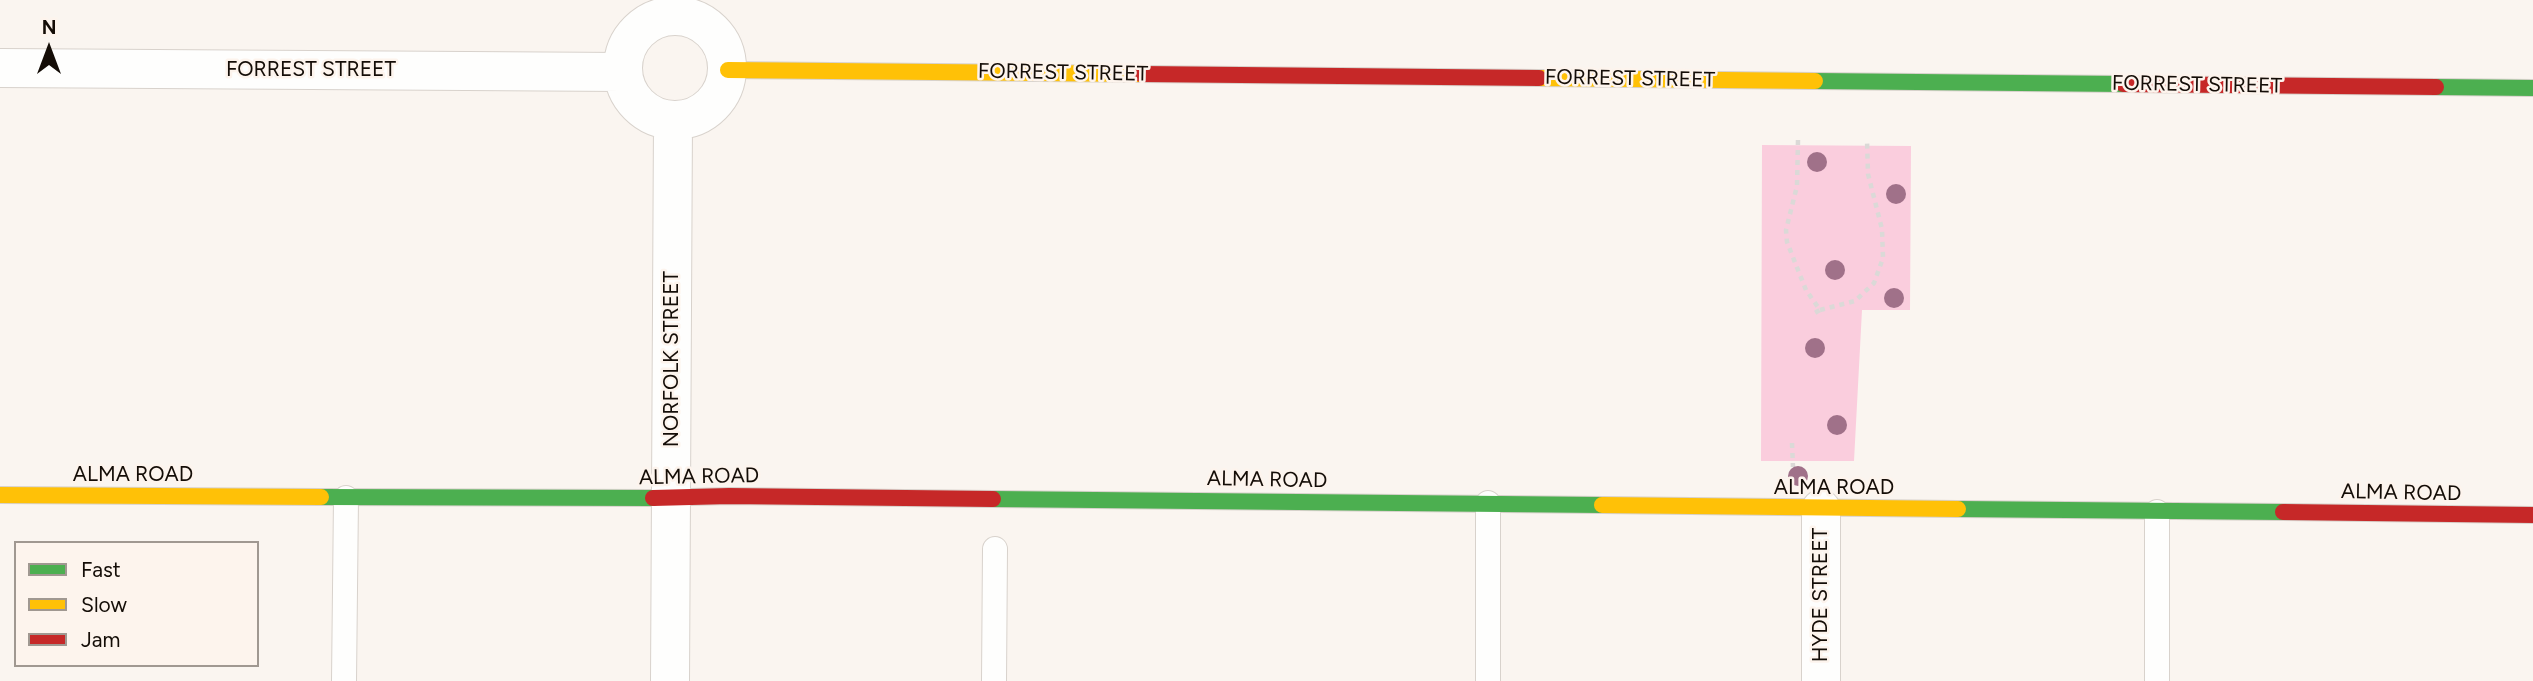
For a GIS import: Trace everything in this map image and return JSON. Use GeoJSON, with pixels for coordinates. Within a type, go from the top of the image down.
{"type":"FeatureCollection","features":[{"type":"Feature","properties":{"kind":"street"},"geometry":{"type":"LineString","coordinates":[[673,8],[712,31],[724,49],[728,70],[720,96],[700,114],[673,121],[649,114],[631,96],[622,72],[628,45],[646,25],[673,8]]}},
{"type":"Feature","properties":{"kind":"street","name":"FORREST STREET"},"geometry":{"type":"LineString","coordinates":[[0,68],[622,72]]}},
{"type":"Feature","properties":{"kind":"street","name":"FORREST STREET"},"geometry":{"type":"LineString","coordinates":[[728,70],[2533,88]]}},
{"type":"Feature","properties":{"kind":"street","name":"NORFOLK STREET"},"geometry":{"type":"LineString","coordinates":[[670,681],[673,121]]}},
{"type":"Feature","properties":{"kind":"street","name":"ALMA ROAD"},"geometry":{"type":"LineString","coordinates":[[0,495],[1488,503],[1821,509],[2533,515]]}},
{"type":"Feature","properties":{"kind":"street","name":"HYDE STREET"},"geometry":{"type":"LineString","coordinates":[[1821,509],[1821,681]]}},
{"type":"Feature","properties":{"kind":"lane"},"geometry":{"type":"LineString","coordinates":[[344,681],[346,498]]}},
{"type":"Feature","properties":{"kind":"lane"},"geometry":{"type":"LineString","coordinates":[[1488,503],[1488,681]]}},
{"type":"Feature","properties":{"kind":"lane"},"geometry":{"type":"LineString","coordinates":[[2157,512],[2157,681]]}},
{"type":"Feature","properties":{"kind":"lane"},"geometry":{"type":"LineString","coordinates":[[994,681],[995,549]]}},
{"type":"Feature","properties":{"kind":"path"},"geometry":{"type":"LineString","coordinates":[[1798,139],[1799,170],[1786,230],[1787,242],[1806,289],[1820,310]]}},
{"type":"Feature","properties":{"kind":"path"},"geometry":{"type":"LineString","coordinates":[[1811,315],[1855,301],[1874,283],[1883,258],[1882,229],[1868,174],[1867,140]]}},
{"type":"Feature","properties":{"kind":"path"},"geometry":{"type":"LineString","coordinates":[[1792,443],[1793,467]]}},
{"type":"Feature","properties":{"kind":"shaded area"},"geometry":{"type":"Polygon","coordinates":[[[1762,145],[1911,146],[1910,310],[1862,310],[1854,461],[1761,461],[1762,145]]]}},
{"type":"Feature","properties":{"kind":"traffic: fast"},"geometry":{"type":"LineString","coordinates":[[1815,81],[2123,84]]}},
{"type":"Feature","properties":{"kind":"traffic: fast"},"geometry":{"type":"LineString","coordinates":[[2436,87],[2533,88]]}},
{"type":"Feature","properties":{"kind":"traffic: fast"},"geometry":{"type":"LineString","coordinates":[[321,497],[653,498]]}},
{"type":"Feature","properties":{"kind":"traffic: fast"},"geometry":{"type":"LineString","coordinates":[[993,499],[1602,505]]}},
{"type":"Feature","properties":{"kind":"traffic: fast"},"geometry":{"type":"LineString","coordinates":[[1958,509],[2283,512]]}},
{"type":"Feature","properties":{"kind":"traffic: slow"},"geometry":{"type":"LineString","coordinates":[[728,70],[1141,74]]}},
{"type":"Feature","properties":{"kind":"traffic: slow"},"geometry":{"type":"LineString","coordinates":[[1539,78],[1815,81]]}},
{"type":"Feature","properties":{"kind":"traffic: slow"},"geometry":{"type":"LineString","coordinates":[[0,495],[321,497]]}},
{"type":"Feature","properties":{"kind":"traffic: slow"},"geometry":{"type":"LineString","coordinates":[[1602,505],[1958,509]]}},
{"type":"Feature","properties":{"kind":"traffic: jam"},"geometry":{"type":"LineString","coordinates":[[1141,74],[1539,78]]}},
{"type":"Feature","properties":{"kind":"traffic: jam"},"geometry":{"type":"LineString","coordinates":[[2123,84],[2436,87]]}},
{"type":"Feature","properties":{"kind":"traffic: jam"},"geometry":{"type":"LineString","coordinates":[[653,498],[729,496],[993,499]]}},
{"type":"Feature","properties":{"kind":"traffic: jam"},"geometry":{"type":"LineString","coordinates":[[2283,512],[2533,515]]}}]}
